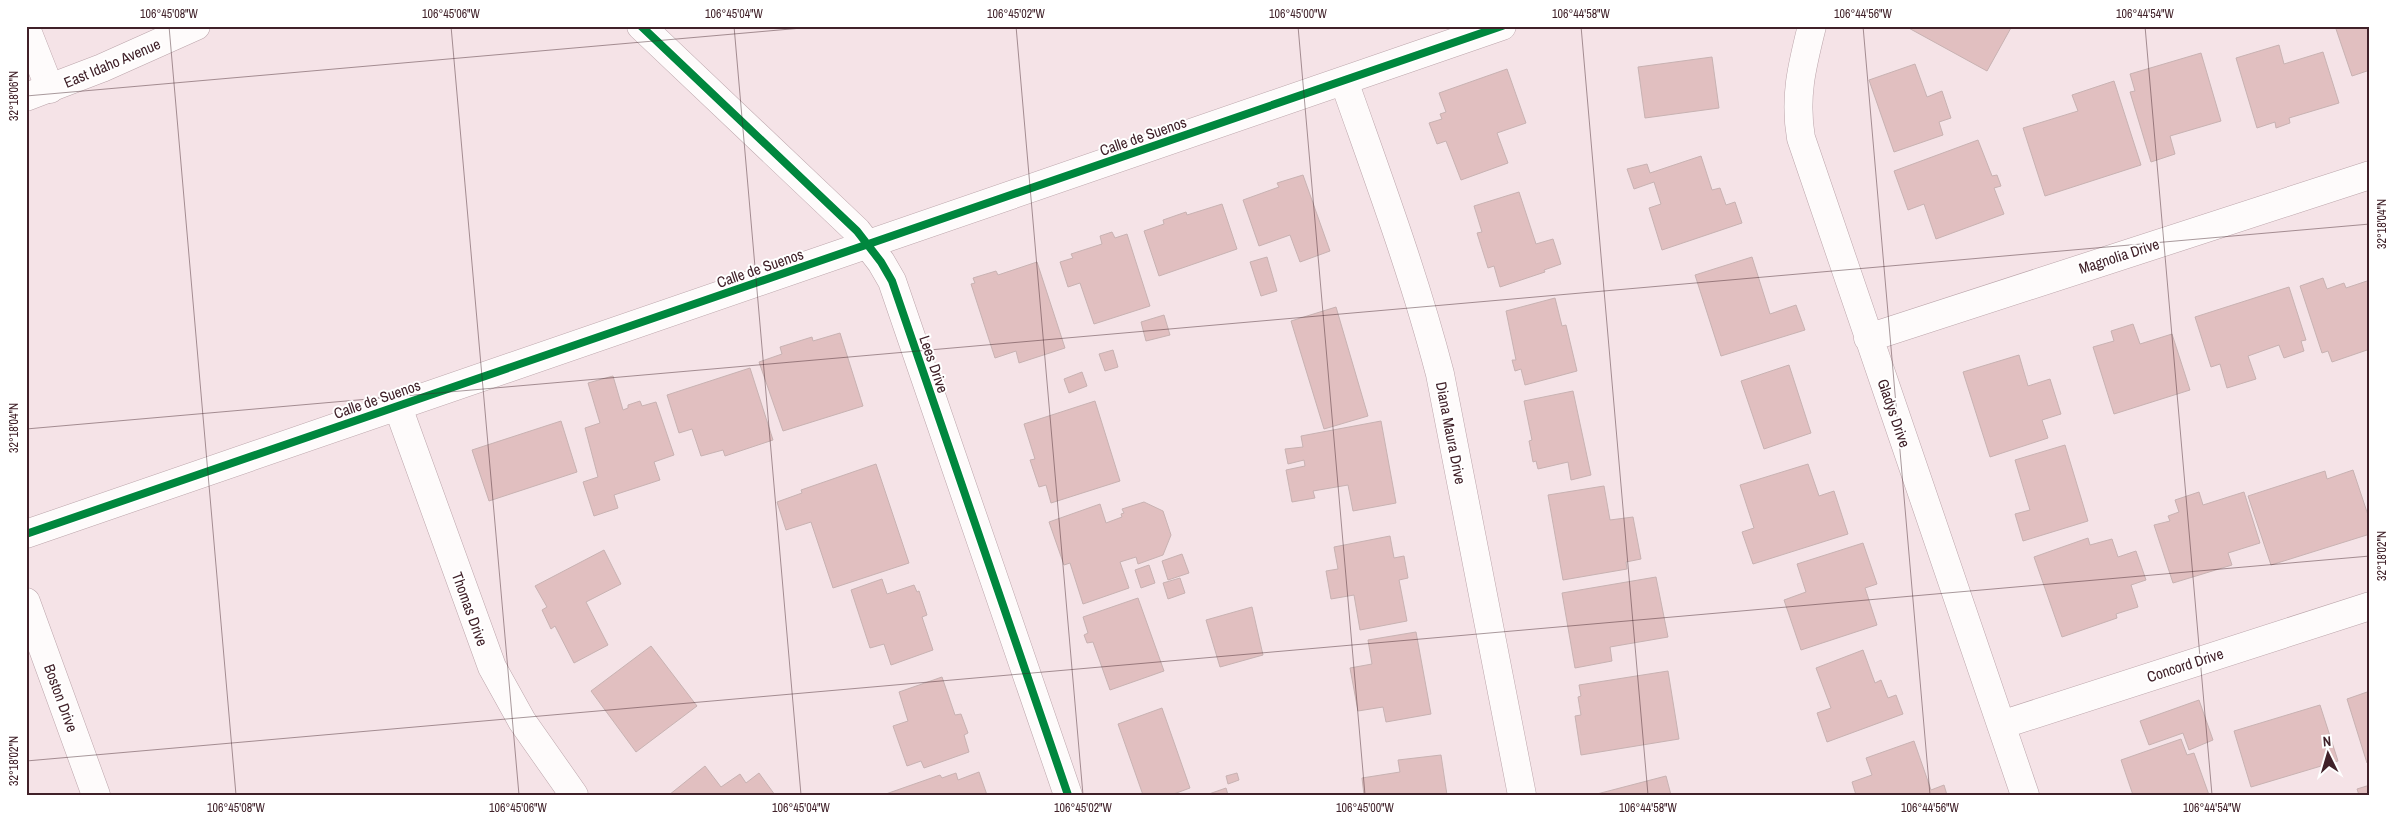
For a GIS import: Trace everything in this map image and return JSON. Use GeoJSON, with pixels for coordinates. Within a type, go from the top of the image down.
{"type":"FeatureCollection","features":[{"type":"Feature","properties":{"kind":"street","name":"East Idaho Avenue"},"geometry":{"type":"LineString","coordinates":[[38,93],[150,48],[196,26]]}},
{"type":"Feature","properties":{"kind":"street","name":"Lees Drive"},"geometry":{"type":"LineString","coordinates":[[641,26],[869,245],[892,281],[1068,795]]}},
{"type":"Feature","properties":{"kind":"street","name":"Calle de Suenos"},"geometry":{"type":"LineString","coordinates":[[26,534],[1502,26]]}},
{"type":"Feature","properties":{"kind":"street","name":"Gladys Drive"},"geometry":{"type":"LineString","coordinates":[[1812,26],[1798,86],[1797,112],[1801,138],[2025,795]]}},
{"type":"Feature","properties":{"kind":"street"},"geometry":{"type":"LineString","coordinates":[[26,28],[38,93]]}},
{"type":"Feature","properties":{"kind":"street","name":"Diana Maura Drive"},"geometry":{"type":"LineString","coordinates":[[1344,81],[1408,265],[1426,320],[1440,374],[1522,795]]}},
{"type":"Feature","properties":{"kind":"street","name":"Magnolia Drive"},"geometry":{"type":"LineString","coordinates":[[1868,338],[2370,175]]}},
{"type":"Feature","properties":{"kind":"street","name":"Thomas Drive"},"geometry":{"type":"LineString","coordinates":[[398,407],[492,667],[522,721],[574,795]]}},
{"type":"Feature","properties":{"kind":"street","name":"Boston Drive"},"geometry":{"type":"LineString","coordinates":[[26,602],[96,795]]}},
{"type":"Feature","properties":{"kind":"street","name":"Concord Drive"},"geometry":{"type":"LineString","coordinates":[[2001,725],[2370,606]]}},
{"type":"Feature","properties":{"kind":"building"},"geometry":{"type":"Polygon","coordinates":[[[1905,26],[2012,26],[1987,71],[1905,26]]]}},
{"type":"Feature","properties":{"kind":"building"},"geometry":{"type":"Polygon","coordinates":[[[2335,26],[2370,26],[2370,70],[2352,76],[2335,26]]]}},
{"type":"Feature","properties":{"kind":"building"},"geometry":{"type":"Polygon","coordinates":[[[2279,45],[2284,64],[2323,52],[2339,103],[2289,118],[2290,123],[2276,128],[2275,122],[2257,128],[2236,58],[2279,45]]]}},
{"type":"Feature","properties":{"kind":"building"},"geometry":{"type":"Polygon","coordinates":[[[2201,53],[2221,121],[2170,136],[2175,154],[2151,162],[2130,92],[2135,91],[2130,74],[2201,53]]]}},
{"type":"Feature","properties":{"kind":"building"},"geometry":{"type":"Polygon","coordinates":[[[1712,57],[1719,108],[1645,118],[1638,67],[1712,57]]]}},
{"type":"Feature","properties":{"kind":"building"},"geometry":{"type":"Polygon","coordinates":[[[1915,64],[1927,97],[1942,91],[1951,118],[1939,122],[1943,135],[1894,152],[1869,80],[1915,64]]]}},
{"type":"Feature","properties":{"kind":"building"},"geometry":{"type":"Polygon","coordinates":[[[1507,69],[1526,123],[1497,133],[1508,163],[1461,180],[1446,141],[1437,144],[1429,123],[1442,119],[1440,114],[1446,112],[1439,93],[1507,69]]]}},
{"type":"Feature","properties":{"kind":"building"},"geometry":{"type":"Polygon","coordinates":[[[2114,81],[2141,165],[2045,196],[2023,128],[2078,111],[2072,95],[2114,81]]]}},
{"type":"Feature","properties":{"kind":"building"},"geometry":{"type":"Polygon","coordinates":[[[1978,140],[1992,176],[1997,175],[2001,186],[1994,188],[2004,214],[1936,239],[1924,204],[1908,210],[1894,171],[1978,140]]]}},
{"type":"Feature","properties":{"kind":"building"},"geometry":{"type":"Polygon","coordinates":[[[1701,156],[1712,190],[1720,188],[1726,205],[1735,202],[1742,223],[1662,250],[1649,208],[1661,204],[1654,182],[1634,189],[1627,169],[1647,164],[1650,173],[1701,156]]]}},
{"type":"Feature","properties":{"kind":"building"},"geometry":{"type":"Polygon","coordinates":[[[1303,175],[1330,251],[1300,262],[1290,235],[1259,246],[1243,200],[1279,187],[1277,183],[1303,175]]]}},
{"type":"Feature","properties":{"kind":"building"},"geometry":{"type":"Polygon","coordinates":[[[1519,192],[1536,244],[1553,239],[1561,264],[1544,270],[1545,272],[1500,287],[1494,266],[1488,268],[1477,233],[1482,232],[1474,206],[1519,192]]]}},
{"type":"Feature","properties":{"kind":"building"},"geometry":{"type":"Polygon","coordinates":[[[1222,204],[1237,249],[1159,276],[1144,231],[1164,224],[1163,220],[1186,212],[1187,215],[1222,204]]]}},
{"type":"Feature","properties":{"kind":"building"},"geometry":{"type":"Polygon","coordinates":[[[1112,232],[1115,238],[1127,234],[1150,306],[1094,324],[1080,283],[1068,287],[1060,262],[1073,258],[1071,254],[1102,244],[1100,236],[1112,232]]]}},
{"type":"Feature","properties":{"kind":"building"},"geometry":{"type":"Polygon","coordinates":[[[1267,257],[1277,291],[1261,296],[1250,262],[1267,257]]]}},
{"type":"Feature","properties":{"kind":"building"},"geometry":{"type":"Polygon","coordinates":[[[1752,257],[1770,314],[1796,305],[1805,330],[1721,356],[1695,275],[1752,257]]]}},
{"type":"Feature","properties":{"kind":"building"},"geometry":{"type":"Polygon","coordinates":[[[1037,262],[1065,348],[1019,363],[1016,351],[995,358],[971,284],[975,283],[973,278],[996,271],[998,275],[1037,262]]]}},
{"type":"Feature","properties":{"kind":"building"},"geometry":{"type":"Polygon","coordinates":[[[2323,278],[2327,289],[2344,283],[2346,288],[2370,280],[2370,349],[2332,362],[2328,351],[2322,353],[2300,286],[2323,278]]]}},
{"type":"Feature","properties":{"kind":"building"},"geometry":{"type":"Polygon","coordinates":[[[2289,287],[2306,340],[2301,341],[2304,351],[2284,358],[2279,345],[2248,356],[2256,379],[2227,388],[2220,364],[2211,367],[2195,317],[2289,287]]]}},
{"type":"Feature","properties":{"kind":"building"},"geometry":{"type":"Polygon","coordinates":[[[1555,298],[1562,326],[1566,325],[1577,371],[1525,385],[1521,369],[1515,371],[1512,360],[1516,360],[1506,311],[1555,298]]]}},
{"type":"Feature","properties":{"kind":"building"},"geometry":{"type":"Polygon","coordinates":[[[1336,307],[1368,416],[1324,429],[1291,321],[1336,307]]]}},
{"type":"Feature","properties":{"kind":"building"},"geometry":{"type":"Polygon","coordinates":[[[1164,315],[1170,335],[1146,341],[1141,322],[1164,315]]]}},
{"type":"Feature","properties":{"kind":"building"},"geometry":{"type":"Polygon","coordinates":[[[2133,324],[2140,344],[2172,334],[2190,390],[2114,414],[2093,347],[2114,341],[2111,331],[2133,324]]]}},
{"type":"Feature","properties":{"kind":"building"},"geometry":{"type":"Polygon","coordinates":[[[840,333],[863,406],[783,431],[759,362],[782,354],[780,347],[812,337],[813,341],[840,333]]]}},
{"type":"Feature","properties":{"kind":"building"},"geometry":{"type":"Polygon","coordinates":[[[1113,350],[1118,367],[1105,371],[1099,354],[1113,350]]]}},
{"type":"Feature","properties":{"kind":"building"},"geometry":{"type":"Polygon","coordinates":[[[2019,355],[2028,386],[2050,379],[2061,414],[2042,420],[2048,438],[1990,457],[1963,372],[2019,355]]]}},
{"type":"Feature","properties":{"kind":"building"},"geometry":{"type":"Polygon","coordinates":[[[1789,365],[1811,433],[1764,449],[1741,381],[1789,365]]]}},
{"type":"Feature","properties":{"kind":"building"},"geometry":{"type":"Polygon","coordinates":[[[750,368],[773,440],[725,456],[723,450],[701,456],[692,429],[679,433],[667,395],[750,368]]]}},
{"type":"Feature","properties":{"kind":"building"},"geometry":{"type":"Polygon","coordinates":[[[1082,372],[1087,386],[1069,393],[1064,379],[1082,372]]]}},
{"type":"Feature","properties":{"kind":"building"},"geometry":{"type":"Polygon","coordinates":[[[613,376],[623,410],[628,408],[628,405],[640,401],[642,406],[656,402],[674,455],[654,462],[660,480],[614,495],[618,508],[594,516],[583,482],[598,477],[585,428],[600,423],[588,383],[613,376]]]}},
{"type":"Feature","properties":{"kind":"building"},"geometry":{"type":"Polygon","coordinates":[[[1573,391],[1591,475],[1571,480],[1568,462],[1538,469],[1536,461],[1533,462],[1529,441],[1532,440],[1524,401],[1573,391]]]}},
{"type":"Feature","properties":{"kind":"building"},"geometry":{"type":"Polygon","coordinates":[[[1095,401],[1120,481],[1051,503],[1046,485],[1039,487],[1030,460],[1035,459],[1024,424],[1095,401]]]}},
{"type":"Feature","properties":{"kind":"building"},"geometry":{"type":"Polygon","coordinates":[[[561,421],[577,472],[489,501],[472,450],[561,421]]]}},
{"type":"Feature","properties":{"kind":"building"},"geometry":{"type":"Polygon","coordinates":[[[1381,421],[1396,503],[1353,511],[1348,485],[1313,491],[1315,498],[1292,502],[1286,470],[1305,466],[1304,460],[1288,464],[1285,449],[1303,447],[1301,436],[1381,421]]]}},
{"type":"Feature","properties":{"kind":"building"},"geometry":{"type":"Polygon","coordinates":[[[2065,445],[2088,521],[2023,541],[2015,514],[2030,510],[2015,460],[2065,445]]]}},
{"type":"Feature","properties":{"kind":"building"},"geometry":{"type":"Polygon","coordinates":[[[876,464],[909,563],[833,588],[811,522],[786,530],[777,502],[802,493],[801,490],[876,464]]]}},
{"type":"Feature","properties":{"kind":"building"},"geometry":{"type":"Polygon","coordinates":[[[1808,464],[1819,496],[1834,491],[1848,534],[1753,564],[1742,532],[1754,528],[1740,485],[1808,464]]]}},
{"type":"Feature","properties":{"kind":"building"},"geometry":{"type":"Polygon","coordinates":[[[2353,470],[2370,521],[2370,534],[2271,565],[2248,496],[2325,471],[2327,479],[2353,470]]]}},
{"type":"Feature","properties":{"kind":"building"},"geometry":{"type":"Polygon","coordinates":[[[1604,486],[1610,520],[1633,517],[1641,559],[1626,562],[1627,569],[1563,580],[1548,495],[1604,486]]]}},
{"type":"Feature","properties":{"kind":"building"},"geometry":{"type":"Polygon","coordinates":[[[2199,492],[2203,505],[2244,492],[2260,543],[2228,553],[2232,565],[2173,583],[2154,525],[2170,521],[2168,516],[2179,512],[2175,500],[2199,492]]]}},
{"type":"Feature","properties":{"kind":"building"},"geometry":{"type":"Polygon","coordinates":[[[1144,502],[1163,511],[1171,535],[1163,555],[1138,564],[1136,557],[1120,562],[1129,588],[1083,604],[1070,563],[1064,565],[1049,522],[1100,504],[1106,523],[1122,517],[1121,514],[1124,513],[1122,509],[1144,502]]]}},
{"type":"Feature","properties":{"kind":"building"},"geometry":{"type":"Polygon","coordinates":[[[1390,536],[1394,558],[1404,556],[1408,578],[1399,580],[1407,621],[1360,630],[1354,595],[1331,599],[1326,571],[1338,569],[1334,547],[1390,536]]]}},
{"type":"Feature","properties":{"kind":"building"},"geometry":{"type":"Polygon","coordinates":[[[2088,538],[2090,545],[2112,539],[2118,557],[2136,551],[2146,580],[2131,585],[2138,607],[2116,614],[2117,618],[2062,637],[2034,557],[2088,538]]]}},
{"type":"Feature","properties":{"kind":"building"},"geometry":{"type":"Polygon","coordinates":[[[1863,543],[1877,584],[1865,588],[1877,625],[1801,650],[1784,600],[1806,592],[1797,564],[1863,543]]]}},
{"type":"Feature","properties":{"kind":"building"},"geometry":{"type":"Polygon","coordinates":[[[604,550],[621,584],[586,602],[608,645],[574,663],[555,626],[551,629],[542,610],[547,607],[535,586],[604,550]]]}},
{"type":"Feature","properties":{"kind":"building"},"geometry":{"type":"Polygon","coordinates":[[[1182,554],[1189,573],[1168,580],[1162,561],[1182,554]]]}},
{"type":"Feature","properties":{"kind":"building"},"geometry":{"type":"Polygon","coordinates":[[[1149,565],[1155,583],[1141,588],[1135,570],[1149,565]]]}},
{"type":"Feature","properties":{"kind":"building"},"geometry":{"type":"Polygon","coordinates":[[[1656,577],[1668,637],[1610,647],[1612,661],[1575,668],[1562,593],[1656,577]]]}},
{"type":"Feature","properties":{"kind":"building"},"geometry":{"type":"Polygon","coordinates":[[[1180,578],[1185,593],[1168,599],[1163,583],[1180,578]]]}},
{"type":"Feature","properties":{"kind":"building"},"geometry":{"type":"Polygon","coordinates":[[[882,579],[887,594],[914,585],[917,592],[919,591],[927,615],[922,617],[933,650],[891,665],[884,644],[870,648],[851,590],[882,579]]]}},
{"type":"Feature","properties":{"kind":"building"},"geometry":{"type":"Polygon","coordinates":[[[1138,598],[1164,671],[1110,690],[1093,642],[1087,643],[1084,635],[1088,633],[1083,617],[1138,598]]]}},
{"type":"Feature","properties":{"kind":"building"},"geometry":{"type":"Polygon","coordinates":[[[1252,607],[1263,655],[1220,667],[1206,620],[1252,607]]]}},
{"type":"Feature","properties":{"kind":"building"},"geometry":{"type":"Polygon","coordinates":[[[1416,632],[1431,714],[1386,722],[1383,707],[1358,711],[1350,668],[1372,664],[1368,640],[1416,632]]]}},
{"type":"Feature","properties":{"kind":"building"},"geometry":{"type":"Polygon","coordinates":[[[651,646],[697,706],[636,752],[591,691],[651,646]]]}},
{"type":"Feature","properties":{"kind":"building"},"geometry":{"type":"Polygon","coordinates":[[[1863,650],[1875,683],[1881,680],[1888,698],[1896,695],[1903,714],[1827,742],[1817,713],[1831,708],[1816,668],[1863,650]]]}},
{"type":"Feature","properties":{"kind":"building"},"geometry":{"type":"Polygon","coordinates":[[[1668,671],[1679,739],[1581,755],[1575,716],[1581,715],[1578,697],[1581,696],[1579,685],[1668,671]]]}},
{"type":"Feature","properties":{"kind":"building"},"geometry":{"type":"Polygon","coordinates":[[[942,677],[955,715],[961,714],[968,733],[964,735],[969,752],[924,768],[921,761],[907,766],[893,726],[908,721],[899,692],[942,677]]]}},
{"type":"Feature","properties":{"kind":"building"},"geometry":{"type":"Polygon","coordinates":[[[2370,691],[2370,763],[2367,763],[2347,699],[2370,691]]]}},
{"type":"Feature","properties":{"kind":"building"},"geometry":{"type":"Polygon","coordinates":[[[2199,700],[2213,740],[2189,750],[2183,733],[2149,745],[2140,721],[2199,700]]]}},
{"type":"Feature","properties":{"kind":"building"},"geometry":{"type":"Polygon","coordinates":[[[2320,705],[2338,761],[2251,787],[2234,731],[2320,705]]]}},
{"type":"Feature","properties":{"kind":"building"},"geometry":{"type":"Polygon","coordinates":[[[1162,708],[1190,788],[1171,795],[1143,795],[1118,724],[1162,708]]]}},
{"type":"Feature","properties":{"kind":"building"},"geometry":{"type":"Polygon","coordinates":[[[2181,739],[2187,755],[2194,753],[2209,795],[2133,795],[2121,760],[2181,739]]]}},
{"type":"Feature","properties":{"kind":"building"},"geometry":{"type":"Polygon","coordinates":[[[1914,741],[1931,790],[1944,785],[1947,795],[1856,795],[1852,782],[1872,775],[1866,758],[1914,741]]]}},
{"type":"Feature","properties":{"kind":"building"},"geometry":{"type":"Polygon","coordinates":[[[1441,755],[1447,795],[1364,795],[1362,778],[1400,772],[1398,760],[1441,755]]]}},
{"type":"Feature","properties":{"kind":"building"},"geometry":{"type":"Polygon","coordinates":[[[705,766],[721,787],[740,774],[746,783],[759,773],[775,795],[669,795],[705,766]]]}},
{"type":"Feature","properties":{"kind":"building"},"geometry":{"type":"Polygon","coordinates":[[[979,772],[987,795],[883,795],[940,775],[942,778],[956,773],[958,780],[979,772]]]}},
{"type":"Feature","properties":{"kind":"building"},"geometry":{"type":"Polygon","coordinates":[[[1237,773],[1239,780],[1228,784],[1226,776],[1237,773]]]}},
{"type":"Feature","properties":{"kind":"building"},"geometry":{"type":"Polygon","coordinates":[[[1666,776],[1671,795],[1597,795],[1597,794],[1666,776]]]}},
{"type":"Feature","properties":{"kind":"building"},"geometry":{"type":"Polygon","coordinates":[[[2370,785],[2370,795],[2359,795],[2357,789],[2370,785]]]}},
{"type":"Feature","properties":{"kind":"building"},"geometry":{"type":"Polygon","coordinates":[[[1226,788],[1228,795],[1206,795],[1226,788]]]}},
{"type":"Feature","properties":{"kind":"cycle path"},"geometry":{"type":"LineString","coordinates":[[641,26],[857,231],[881,262],[892,281],[1068,795]]}},
{"type":"Feature","properties":{"kind":"cycle path"},"geometry":{"type":"LineString","coordinates":[[26,534],[1502,26]]}}]}
